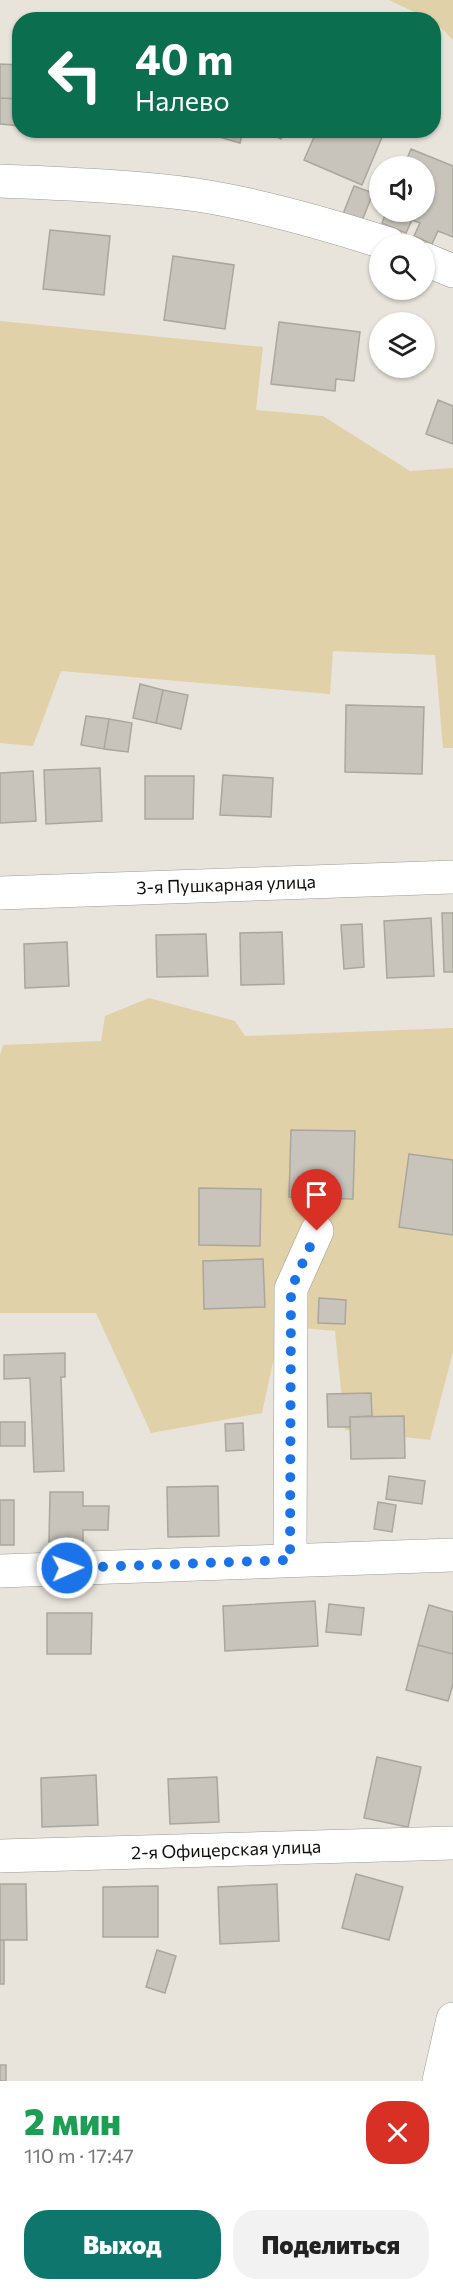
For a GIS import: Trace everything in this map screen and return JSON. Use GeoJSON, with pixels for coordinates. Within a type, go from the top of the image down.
{"type":"FeatureCollection","features":[{"type":"Feature","properties":{"kind":"street"},"geometry":{"type":"LineString","coordinates":[[0,181],[114,186],[198,196],[272,210],[369,238]]}},
{"type":"Feature","properties":{"kind":"street"},"geometry":{"type":"LineString","coordinates":[[435,264],[453,271]]}},
{"type":"Feature","properties":{"kind":"street","name":"3-я Пушкарная улица"},"geometry":{"type":"LineString","coordinates":[[0,893],[453,877]]}},
{"type":"Feature","properties":{"kind":"street"},"geometry":{"type":"LineString","coordinates":[[290,1560],[291,1289],[317,1231]]}},
{"type":"Feature","properties":{"kind":"street"},"geometry":{"type":"LineString","coordinates":[[0,1571],[453,1555]]}},
{"type":"Feature","properties":{"kind":"street","name":"2-я Офицерская улица"},"geometry":{"type":"LineString","coordinates":[[0,1856],[453,1843]]}},
{"type":"Feature","properties":{"kind":"street"},"geometry":{"type":"LineString","coordinates":[[439,2081],[453,2019]]}},
{"type":"Feature","properties":{"kind":"shaded area"},"geometry":{"type":"Polygon","coordinates":[[[389,0],[453,0],[453,40],[441,27],[441,12],[414,12],[389,0]]]}},
{"type":"Feature","properties":{"kind":"shaded area"},"geometry":{"type":"Polygon","coordinates":[[[0,321],[263,347],[256,410],[323,416],[410,471],[453,468],[453,748],[443,748],[435,655],[333,651],[330,694],[61,671],[33,746],[0,743],[0,321]]]}},
{"type":"Feature","properties":{"kind":"shaded area"},"geometry":{"type":"Polygon","coordinates":[[[149,998],[235,1021],[245,1036],[453,1028],[453,1352],[430,1440],[345,1430],[335,1331],[281,1326],[262,1413],[151,1433],[96,1313],[0,1313],[0,1055],[3,1045],[101,1041],[105,1016],[149,998]]]}},
{"type":"Feature","properties":{"kind":"building"},"geometry":{"type":"Polygon","coordinates":[[[0,64],[12,65],[12,99],[0,98],[0,64]]]}},
{"type":"Feature","properties":{"kind":"building"},"geometry":{"type":"Polygon","coordinates":[[[0,98],[12,99],[12,125],[0,124],[0,98]]]}},
{"type":"Feature","properties":{"kind":"building"},"geometry":{"type":"Polygon","coordinates":[[[223,138],[241,138],[240,143],[223,138]]]}},
{"type":"Feature","properties":{"kind":"building"},"geometry":{"type":"Polygon","coordinates":[[[314,138],[382,138],[374,156],[369,156],[369,168],[362,185],[304,160],[314,138]]]}},
{"type":"Feature","properties":{"kind":"building"},"geometry":{"type":"Polygon","coordinates":[[[411,149],[428,156],[408,156],[411,149]]]}},
{"type":"Feature","properties":{"kind":"building"},"geometry":{"type":"Polygon","coordinates":[[[435,159],[453,166],[453,237],[438,231],[435,238],[435,234],[415,234],[420,223],[417,222],[435,222],[435,159]]]}},
{"type":"Feature","properties":{"kind":"building"},"geometry":{"type":"Polygon","coordinates":[[[354,186],[369,192],[369,203],[362,221],[343,214],[354,186]]]}},
{"type":"Feature","properties":{"kind":"building"},"geometry":{"type":"Polygon","coordinates":[[[382,222],[411,222],[406,233],[382,222]]]}},
{"type":"Feature","properties":{"kind":"building"},"geometry":{"type":"Polygon","coordinates":[[[50,230],[110,236],[104,295],[43,289],[50,230]]]}},
{"type":"Feature","properties":{"kind":"building"},"geometry":{"type":"Polygon","coordinates":[[[173,256],[234,265],[225,329],[164,320],[173,256]]]}},
{"type":"Feature","properties":{"kind":"building"},"geometry":{"type":"Polygon","coordinates":[[[279,322],[360,332],[354,381],[336,379],[335,391],[271,384],[279,322]]]}},
{"type":"Feature","properties":{"kind":"building"},"geometry":{"type":"Polygon","coordinates":[[[438,400],[453,406],[453,444],[426,434],[438,400]]]}},
{"type":"Feature","properties":{"kind":"building"},"geometry":{"type":"Polygon","coordinates":[[[140,684],[163,690],[156,723],[133,718],[140,684]]]}},
{"type":"Feature","properties":{"kind":"building"},"geometry":{"type":"Polygon","coordinates":[[[163,690],[188,695],[181,729],[156,723],[163,690]]]}},
{"type":"Feature","properties":{"kind":"building"},"geometry":{"type":"Polygon","coordinates":[[[346,705],[424,707],[422,774],[345,772],[346,705]]]}},
{"type":"Feature","properties":{"kind":"building"},"geometry":{"type":"Polygon","coordinates":[[[86,716],[109,719],[104,749],[81,745],[86,716]]]}},
{"type":"Feature","properties":{"kind":"building"},"geometry":{"type":"Polygon","coordinates":[[[109,719],[132,723],[128,752],[104,749],[109,719]]]}},
{"type":"Feature","properties":{"kind":"building"},"geometry":{"type":"Polygon","coordinates":[[[100,768],[102,821],[46,824],[44,770],[100,768]]]}},
{"type":"Feature","properties":{"kind":"building"},"geometry":{"type":"Polygon","coordinates":[[[33,771],[36,821],[0,823],[0,773],[33,771]]]}},
{"type":"Feature","properties":{"kind":"building"},"geometry":{"type":"Polygon","coordinates":[[[223,775],[273,778],[271,817],[220,815],[223,775]]]}},
{"type":"Feature","properties":{"kind":"building"},"geometry":{"type":"Polygon","coordinates":[[[145,776],[194,776],[193,819],[145,819],[145,776]]]}},
{"type":"Feature","properties":{"kind":"building"},"geometry":{"type":"Polygon","coordinates":[[[442,913],[453,913],[453,972],[444,972],[442,913]]]}},
{"type":"Feature","properties":{"kind":"building"},"geometry":{"type":"Polygon","coordinates":[[[431,918],[434,976],[387,978],[384,921],[431,918]]]}},
{"type":"Feature","properties":{"kind":"building"},"geometry":{"type":"Polygon","coordinates":[[[362,924],[364,967],[344,969],[341,925],[362,924]]]}},
{"type":"Feature","properties":{"kind":"building"},"geometry":{"type":"Polygon","coordinates":[[[282,932],[284,984],[241,985],[240,933],[282,932]]]}},
{"type":"Feature","properties":{"kind":"building"},"geometry":{"type":"Polygon","coordinates":[[[206,934],[208,976],[157,977],[156,935],[206,934]]]}},
{"type":"Feature","properties":{"kind":"building"},"geometry":{"type":"Polygon","coordinates":[[[67,942],[69,986],[25,988],[24,944],[67,942]]]}},
{"type":"Feature","properties":{"kind":"building"},"geometry":{"type":"Polygon","coordinates":[[[291,1130],[355,1131],[353,1199],[289,1197],[291,1130]]]}},
{"type":"Feature","properties":{"kind":"building"},"geometry":{"type":"Polygon","coordinates":[[[409,1154],[453,1160],[453,1235],[399,1227],[409,1154]]]}},
{"type":"Feature","properties":{"kind":"building"},"geometry":{"type":"Polygon","coordinates":[[[199,1188],[261,1189],[260,1246],[199,1245],[199,1188]]]}},
{"type":"Feature","properties":{"kind":"building"},"geometry":{"type":"Polygon","coordinates":[[[263,1259],[265,1307],[204,1309],[203,1261],[263,1259]]]}},
{"type":"Feature","properties":{"kind":"building"},"geometry":{"type":"Polygon","coordinates":[[[319,1298],[346,1300],[345,1324],[318,1323],[319,1298]]]}},
{"type":"Feature","properties":{"kind":"building"},"geometry":{"type":"Polygon","coordinates":[[[65,1353],[65,1377],[61,1377],[64,1471],[34,1472],[30,1378],[4,1379],[4,1355],[65,1353]]]}},
{"type":"Feature","properties":{"kind":"building"},"geometry":{"type":"Polygon","coordinates":[[[371,1393],[372,1416],[350,1417],[350,1427],[328,1427],[327,1394],[371,1393]]]}},
{"type":"Feature","properties":{"kind":"building"},"geometry":{"type":"Polygon","coordinates":[[[404,1416],[405,1458],[351,1459],[350,1417],[404,1416]]]}},
{"type":"Feature","properties":{"kind":"building"},"geometry":{"type":"Polygon","coordinates":[[[0,1422],[25,1422],[25,1446],[0,1446],[0,1422]]]}},
{"type":"Feature","properties":{"kind":"building"},"geometry":{"type":"Polygon","coordinates":[[[243,1423],[244,1450],[226,1451],[225,1424],[243,1423]]]}},
{"type":"Feature","properties":{"kind":"building"},"geometry":{"type":"Polygon","coordinates":[[[389,1476],[425,1481],[422,1504],[386,1499],[389,1476]]]}},
{"type":"Feature","properties":{"kind":"building"},"geometry":{"type":"Polygon","coordinates":[[[218,1486],[219,1536],[168,1537],[167,1487],[218,1486]]]}},
{"type":"Feature","properties":{"kind":"building"},"geometry":{"type":"Polygon","coordinates":[[[50,1492],[83,1492],[83,1506],[109,1506],[108,1530],[83,1530],[83,1542],[49,1542],[50,1492]]]}},
{"type":"Feature","properties":{"kind":"building"},"geometry":{"type":"Polygon","coordinates":[[[0,1500],[14,1500],[14,1545],[0,1545],[0,1500]]]}},
{"type":"Feature","properties":{"kind":"building"},"geometry":{"type":"Polygon","coordinates":[[[378,1502],[396,1505],[392,1532],[374,1529],[378,1502]]]}},
{"type":"Feature","properties":{"kind":"building"},"geometry":{"type":"Polygon","coordinates":[[[315,1601],[318,1646],[225,1651],[223,1606],[315,1601]]]}},
{"type":"Feature","properties":{"kind":"building"},"geometry":{"type":"Polygon","coordinates":[[[329,1604],[364,1608],[361,1635],[326,1632],[329,1604]]]}},
{"type":"Feature","properties":{"kind":"building"},"geometry":{"type":"Polygon","coordinates":[[[429,1605],[453,1612],[453,1654],[418,1645],[429,1605]]]}},
{"type":"Feature","properties":{"kind":"building"},"geometry":{"type":"Polygon","coordinates":[[[47,1613],[92,1613],[91,1654],[47,1654],[47,1613]]]}},
{"type":"Feature","properties":{"kind":"building"},"geometry":{"type":"Polygon","coordinates":[[[418,1645],[453,1654],[453,1684],[448,1701],[406,1690],[418,1645]]]}},
{"type":"Feature","properties":{"kind":"building"},"geometry":{"type":"Polygon","coordinates":[[[377,1757],[421,1767],[408,1827],[364,1818],[377,1757]]]}},
{"type":"Feature","properties":{"kind":"building"},"geometry":{"type":"Polygon","coordinates":[[[96,1775],[98,1825],[42,1827],[41,1778],[96,1775]]]}},
{"type":"Feature","properties":{"kind":"building"},"geometry":{"type":"Polygon","coordinates":[[[217,1777],[219,1822],[170,1824],[168,1779],[217,1777]]]}},
{"type":"Feature","properties":{"kind":"building"},"geometry":{"type":"Polygon","coordinates":[[[356,1874],[403,1887],[389,1940],[342,1928],[356,1874]]]}},
{"type":"Feature","properties":{"kind":"building"},"geometry":{"type":"Polygon","coordinates":[[[0,1884],[26,1884],[27,1940],[0,1940],[0,1884]]]}},
{"type":"Feature","properties":{"kind":"building"},"geometry":{"type":"Polygon","coordinates":[[[277,1884],[279,1941],[220,1944],[218,1887],[277,1884]]]}},
{"type":"Feature","properties":{"kind":"building"},"geometry":{"type":"Polygon","coordinates":[[[158,1886],[158,1937],[103,1937],[103,1887],[158,1886]]]}},
{"type":"Feature","properties":{"kind":"building"},"geometry":{"type":"Polygon","coordinates":[[[0,1940],[4,1940],[4,1984],[0,1984],[0,1940]]]}},
{"type":"Feature","properties":{"kind":"building"},"geometry":{"type":"Polygon","coordinates":[[[157,1950],[176,1956],[165,1993],[146,1987],[157,1950]]]}},
{"type":"Feature","properties":{"kind":"building"},"geometry":{"type":"Polygon","coordinates":[[[0,2065],[6,2065],[6,2081],[0,2081],[0,2065]]]}},
{"type":"Feature","properties":{"kind":"route"},"geometry":{"type":"LineString","coordinates":[[67,1568],[290,1560],[291,1289],[317,1231]]}}]}
